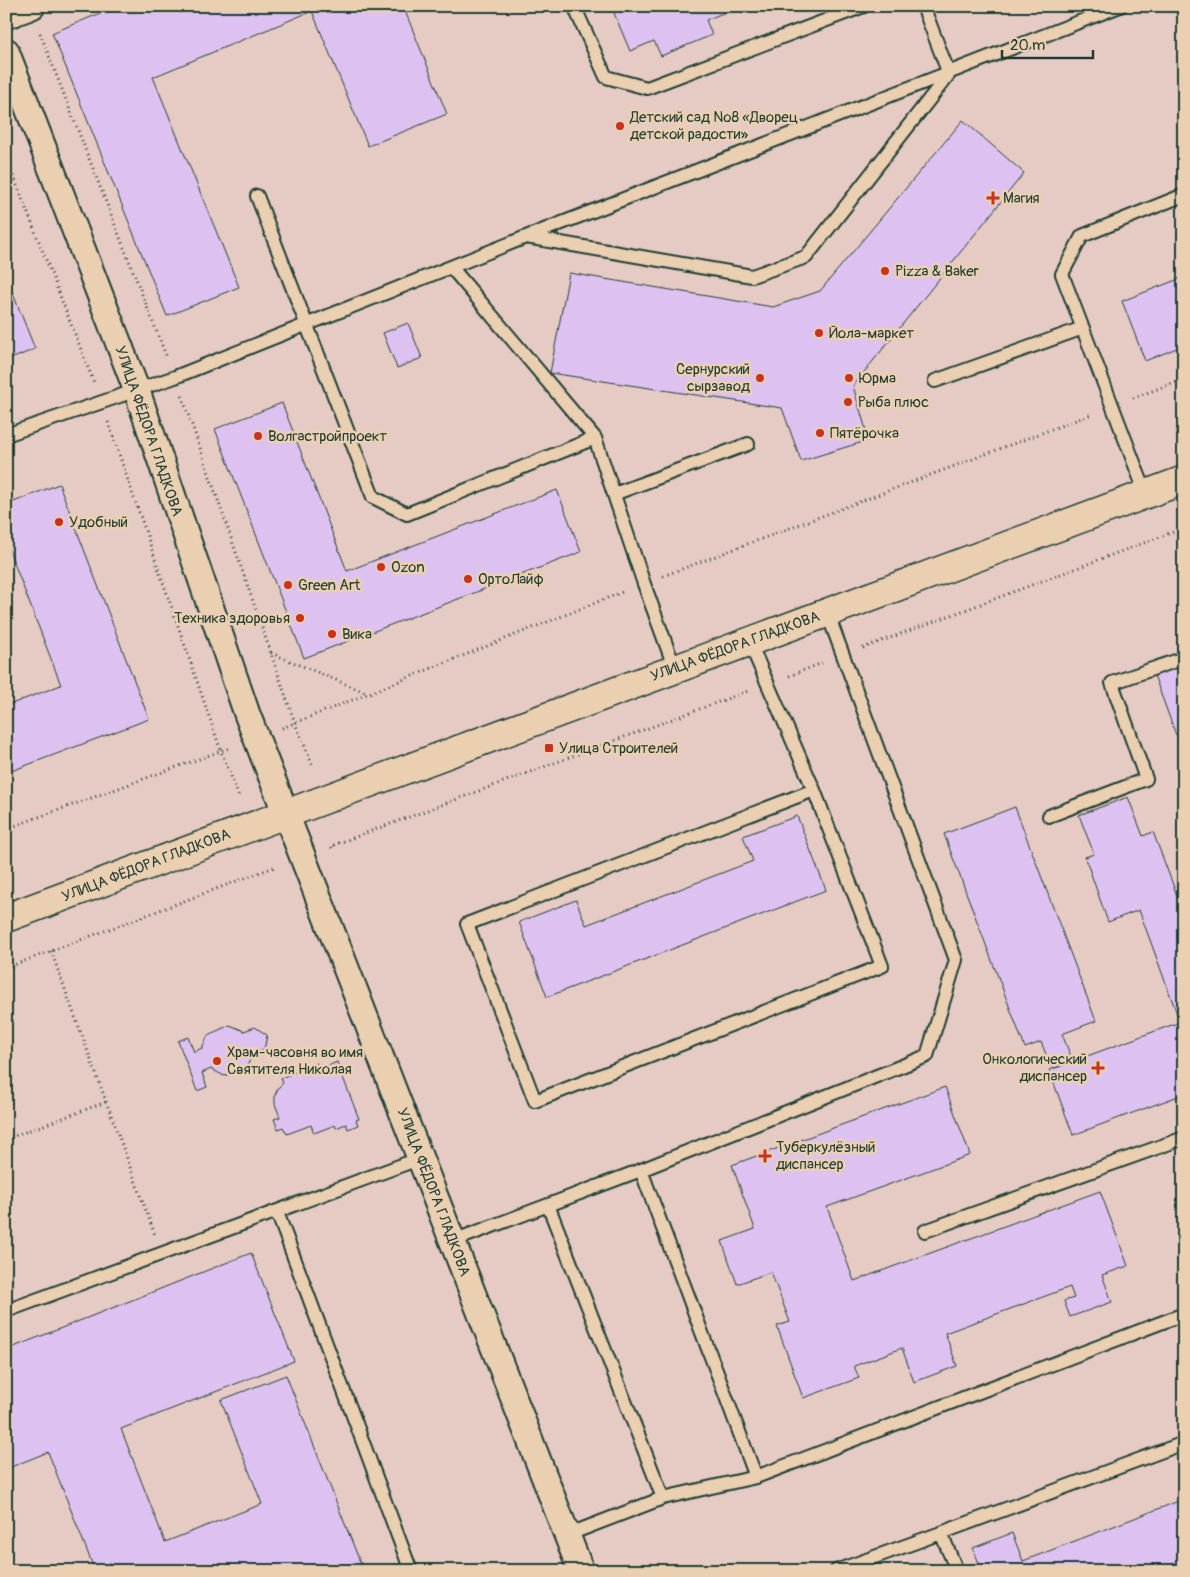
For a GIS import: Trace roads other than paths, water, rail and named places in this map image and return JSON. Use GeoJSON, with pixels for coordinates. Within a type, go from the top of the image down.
{"type":"FeatureCollection","features":[{"type":"Feature","properties":{"kind":"street"},"geometry":{"type":"LineString","coordinates":[[6,16],[32,6]]}},
{"type":"Feature","properties":{"kind":"street","name":"УЛИЦА ФЁДОРА ГЛАДКОВА"},"geometry":{"type":"LineString","coordinates":[[6,51],[137,391],[257,738],[422,1158],[581,1571]]}},
{"type":"Feature","properties":{"kind":"street","name":"УЛИЦА ФЁДОРА ГЛАДКОВА"},"geometry":{"type":"LineString","coordinates":[[6,918],[1184,480]]}},
{"type":"Feature","properties":{"kind":"lane"},"geometry":{"type":"LineString","coordinates":[[574,6],[606,77],[647,88],[864,6]]}},
{"type":"Feature","properties":{"kind":"lane"},"geometry":{"type":"LineString","coordinates":[[923,6],[949,74]]}},
{"type":"Feature","properties":{"kind":"lane"},"geometry":{"type":"LineString","coordinates":[[6,435],[175,378],[526,237],[1120,6]]}},
{"type":"Feature","properties":{"kind":"lane"},"geometry":{"type":"LineString","coordinates":[[526,237],[752,276],[806,257],[949,74]]}},
{"type":"Feature","properties":{"kind":"lane"},"geometry":{"type":"LineString","coordinates":[[1146,494],[1062,274],[1082,236],[1184,195]]}},
{"type":"Feature","properties":{"kind":"lane"},"geometry":{"type":"LineString","coordinates":[[257,196],[373,497],[407,514],[595,438]]}},
{"type":"Feature","properties":{"kind":"lane"},"geometry":{"type":"LineString","coordinates":[[451,267],[595,438],[675,669]]}},
{"type":"Feature","properties":{"kind":"lane"},"geometry":{"type":"LineString","coordinates":[[935,381],[1083,328]]}},
{"type":"Feature","properties":{"kind":"lane"},"geometry":{"type":"LineString","coordinates":[[614,494],[748,444]]}},
{"type":"Feature","properties":{"kind":"lane"},"geometry":{"type":"LineString","coordinates":[[453,1241],[641,1170],[927,1056],[956,960],[827,612]]}},
{"type":"Feature","properties":{"kind":"lane"},"geometry":{"type":"LineString","coordinates":[[749,641],[814,790],[882,966],[535,1100],[466,924],[814,790]]}},
{"type":"Feature","properties":{"kind":"lane"},"geometry":{"type":"LineString","coordinates":[[1049,816],[1146,778],[1112,683],[1184,658]]}},
{"type":"Feature","properties":{"kind":"lane"},"geometry":{"type":"LineString","coordinates":[[925,1231],[1184,1138]]}},
{"type":"Feature","properties":{"kind":"lane"},"geometry":{"type":"LineString","coordinates":[[6,1312],[422,1158]]}},
{"type":"Feature","properties":{"kind":"lane"},"geometry":{"type":"LineString","coordinates":[[641,1170],[756,1476]]}},
{"type":"Feature","properties":{"kind":"lane"},"geometry":{"type":"LineString","coordinates":[[548,1205],[663,1498]]}},
{"type":"Feature","properties":{"kind":"lane"},"geometry":{"type":"LineString","coordinates":[[277,1212],[411,1571]]}},
{"type":"Feature","properties":{"kind":"lane"},"geometry":{"type":"LineString","coordinates":[[567,1535],[663,1498],[756,1476],[1184,1314]]}},
{"type":"Feature","properties":{"kind":"lane"},"geometry":{"type":"LineString","coordinates":[[836,1571],[1184,1443]]}},
{"type":"Feature","properties":{"kind":"lane"},"geometry":{"type":"LineString","coordinates":[[941,1533],[957,1571]]}},
{"type":"Feature","properties":{"kind":"place","name":"Детский сад №8 «Дворец детской радости»"},"geometry":{"type":"Point","coordinates":[620,126]}},
{"type":"Feature","properties":{"kind":"place","name":"Магия"},"geometry":{"type":"Point","coordinates":[993,198]}},
{"type":"Feature","properties":{"kind":"place","name":"Pizza & Baker"},"geometry":{"type":"Point","coordinates":[885,271]}},
{"type":"Feature","properties":{"kind":"place","name":"Йола-маркет"},"geometry":{"type":"Point","coordinates":[819,333]}},
{"type":"Feature","properties":{"kind":"place","name":"Сернурский сырзавод"},"geometry":{"type":"Point","coordinates":[760,378]}},
{"type":"Feature","properties":{"kind":"place","name":"Юрма"},"geometry":{"type":"Point","coordinates":[849,378]}},
{"type":"Feature","properties":{"kind":"place","name":"Рыба плюс"},"geometry":{"type":"Point","coordinates":[848,402]}},
{"type":"Feature","properties":{"kind":"place","name":"Пятёрочка"},"geometry":{"type":"Point","coordinates":[820,433]}},
{"type":"Feature","properties":{"kind":"place","name":"Волгастройпроект"},"geometry":{"type":"Point","coordinates":[258,436]}},
{"type":"Feature","properties":{"kind":"place","name":"Удобный"},"geometry":{"type":"Point","coordinates":[59,522]}},
{"type":"Feature","properties":{"kind":"place","name":"Ozon"},"geometry":{"type":"Point","coordinates":[381,567]}},
{"type":"Feature","properties":{"kind":"place","name":"ОртоЛайф"},"geometry":{"type":"Point","coordinates":[468,579]}},
{"type":"Feature","properties":{"kind":"place","name":"Green Art"},"geometry":{"type":"Point","coordinates":[288,585]}},
{"type":"Feature","properties":{"kind":"place","name":"Техника здоровья"},"geometry":{"type":"Point","coordinates":[300,618]}},
{"type":"Feature","properties":{"kind":"place","name":"Вика"},"geometry":{"type":"Point","coordinates":[332,634]}},
{"type":"Feature","properties":{"kind":"place","name":"Улица Строителей"},"geometry":{"type":"Point","coordinates":[549,748]}},
{"type":"Feature","properties":{"kind":"place","name":"Храм-часовня во имя Святителя Николая"},"geometry":{"type":"Point","coordinates":[217,1061]}},
{"type":"Feature","properties":{"kind":"place","name":"Онкологический диспансер"},"geometry":{"type":"Point","coordinates":[1098,1068]}},
{"type":"Feature","properties":{"kind":"place","name":"Туберкулёзный диспансер"},"geometry":{"type":"Point","coordinates":[765,1156]}}]}
